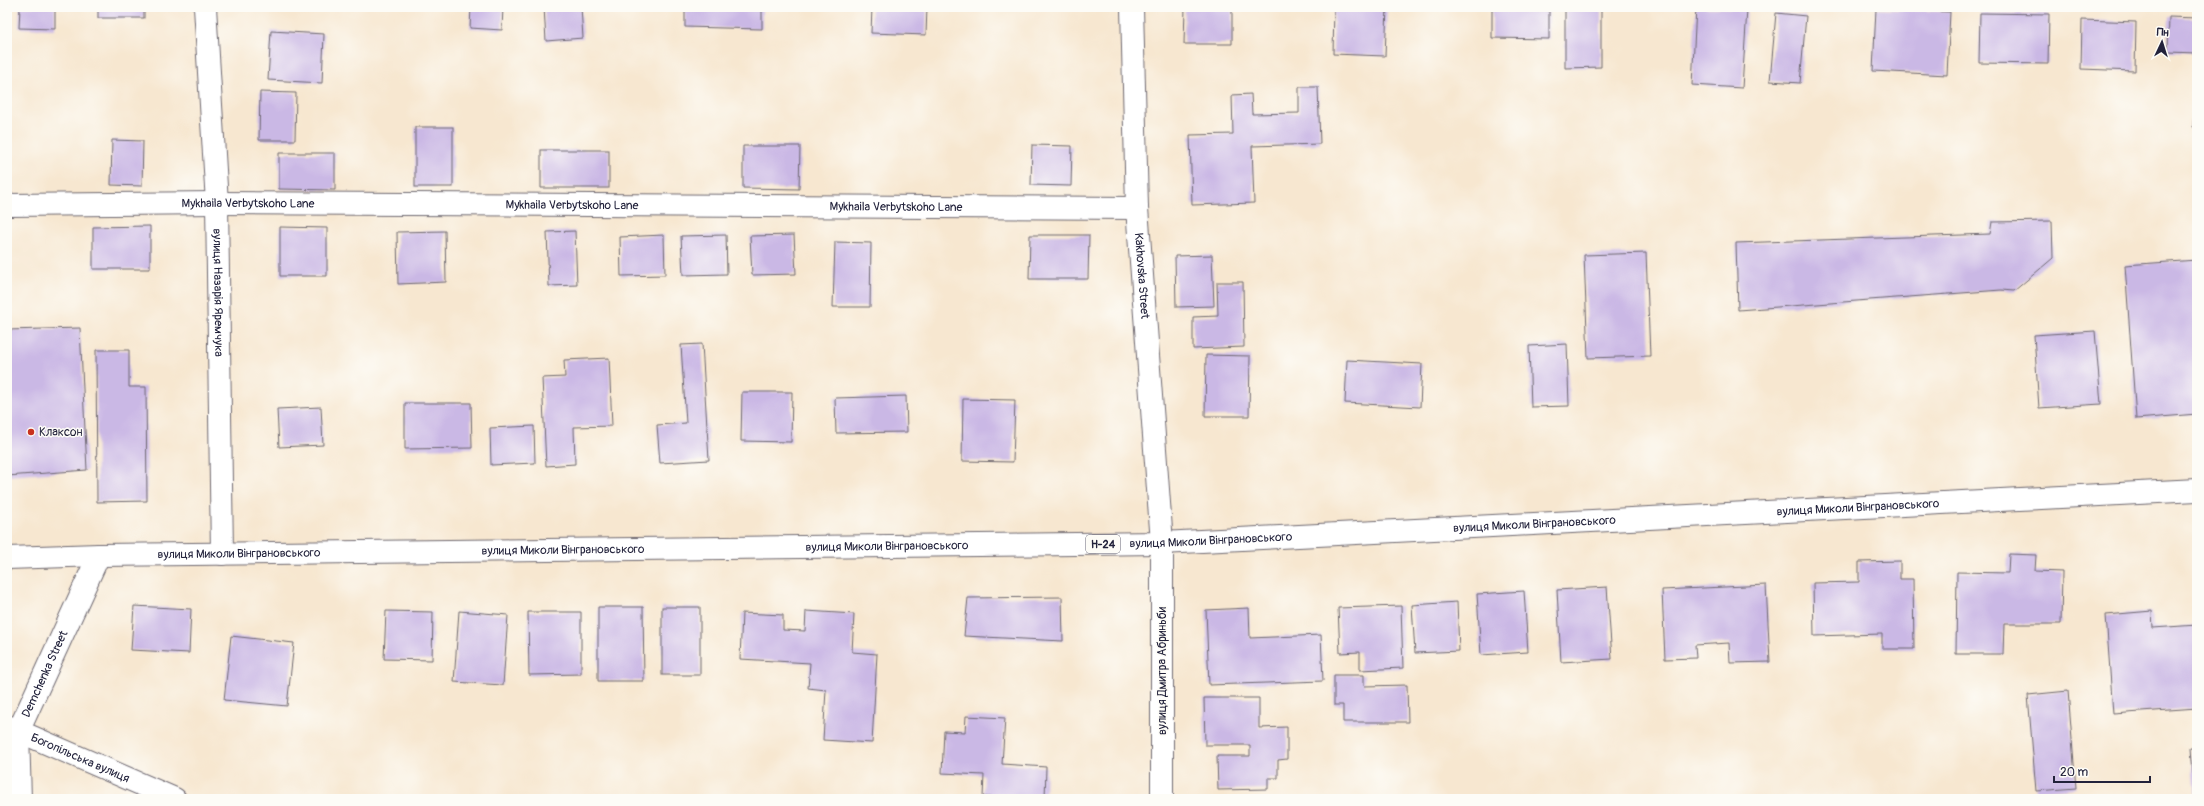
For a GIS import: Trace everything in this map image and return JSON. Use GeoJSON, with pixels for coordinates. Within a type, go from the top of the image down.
{"type":"FeatureCollection","features":[{"type":"Feature","properties":{"kind":"street","name":"вулиця Назарія Яремчука"},"geometry":{"type":"LineString","coordinates":[[205,7],[218,203],[222,554]]}},
{"type":"Feature","properties":{"kind":"street","name":"Kakhovska Street"},"geometry":{"type":"LineString","coordinates":[[1132,7],[1137,208],[1162,543]]}},
{"type":"Feature","properties":{"kind":"street","name":"Mykhaila Verbytskoho Lane"},"geometry":{"type":"LineString","coordinates":[[7,205],[218,203],[1137,208]]}},
{"type":"Feature","properties":{"kind":"street","name":"вулиця Миколи Вінграновського"},"geometry":{"type":"LineString","coordinates":[[7,558],[99,555],[1162,543],[2197,490]]}},
{"type":"Feature","properties":{"kind":"street","name":"вулиця Дмитра Абриньби"},"geometry":{"type":"LineString","coordinates":[[1162,543],[1162,799]]}},
{"type":"Feature","properties":{"kind":"street","name":"Demchenka Street"},"geometry":{"type":"LineString","coordinates":[[20,799],[12,729],[99,555]]}},
{"type":"Feature","properties":{"kind":"street","name":"Богопільська вулиця"},"geometry":{"type":"LineString","coordinates":[[12,729],[175,799]]}},
{"type":"Feature","properties":{"kind":"building"},"geometry":{"type":"Polygon","coordinates":[[[20,7],[55,7],[55,29],[19,28],[20,7]]]}},
{"type":"Feature","properties":{"kind":"building"},"geometry":{"type":"Polygon","coordinates":[[[98,7],[144,7],[144,18],[98,18],[98,7]]]}},
{"type":"Feature","properties":{"kind":"building"},"geometry":{"type":"Polygon","coordinates":[[[471,7],[503,7],[502,30],[470,28],[471,7]]]}},
{"type":"Feature","properties":{"kind":"building"},"geometry":{"type":"Polygon","coordinates":[[[544,7],[581,7],[583,38],[546,41],[544,7]]]}},
{"type":"Feature","properties":{"kind":"building"},"geometry":{"type":"Polygon","coordinates":[[[685,7],[762,7],[762,29],[685,27],[685,7]]]}},
{"type":"Feature","properties":{"kind":"building"},"geometry":{"type":"Polygon","coordinates":[[[872,7],[927,7],[926,35],[871,33],[872,7]]]}},
{"type":"Feature","properties":{"kind":"building"},"geometry":{"type":"Polygon","coordinates":[[[1185,7],[1232,7],[1232,44],[1184,44],[1185,7]]]}},
{"type":"Feature","properties":{"kind":"building"},"geometry":{"type":"Polygon","coordinates":[[[1334,7],[1387,7],[1385,56],[1333,54],[1334,7]]]}},
{"type":"Feature","properties":{"kind":"building"},"geometry":{"type":"Polygon","coordinates":[[[1492,7],[1549,7],[1549,39],[1492,38],[1492,7]]]}},
{"type":"Feature","properties":{"kind":"building"},"geometry":{"type":"Polygon","coordinates":[[[1565,7],[1601,7],[1601,67],[1565,68],[1565,7]]]}},
{"type":"Feature","properties":{"kind":"building"},"geometry":{"type":"Polygon","coordinates":[[[1696,7],[1747,9],[1742,88],[1692,85],[1696,7]]]}},
{"type":"Feature","properties":{"kind":"building"},"geometry":{"type":"Polygon","coordinates":[[[1876,9],[1950,12],[1947,75],[1873,71],[1876,9]]]}},
{"type":"Feature","properties":{"kind":"building"},"geometry":{"type":"Polygon","coordinates":[[[1776,13],[1806,16],[1800,83],[1770,81],[1776,13]]]}},
{"type":"Feature","properties":{"kind":"building"},"geometry":{"type":"Polygon","coordinates":[[[1980,13],[2049,14],[2048,64],[1979,63],[1980,13]]]}},
{"type":"Feature","properties":{"kind":"building"},"geometry":{"type":"Polygon","coordinates":[[[2169,17],[2197,18],[2197,53],[2168,52],[2169,17]]]}},
{"type":"Feature","properties":{"kind":"building"},"geometry":{"type":"Polygon","coordinates":[[[2082,20],[2136,22],[2135,71],[2081,69],[2082,20]]]}},
{"type":"Feature","properties":{"kind":"building"},"geometry":{"type":"Polygon","coordinates":[[[271,31],[324,34],[322,83],[268,80],[271,31]]]}},
{"type":"Feature","properties":{"kind":"building"},"geometry":{"type":"Polygon","coordinates":[[[2197,73],[2197,128],[2193,127],[2197,73]]]}},
{"type":"Feature","properties":{"kind":"building"},"geometry":{"type":"Polygon","coordinates":[[[1299,87],[1318,87],[1320,144],[1252,146],[1254,203],[1192,205],[1190,135],[1233,134],[1232,95],[1251,94],[1252,114],[1299,113],[1299,87]]]}},
{"type":"Feature","properties":{"kind":"building"},"geometry":{"type":"Polygon","coordinates":[[[260,92],[296,93],[295,140],[259,140],[260,92]]]}},
{"type":"Feature","properties":{"kind":"building"},"geometry":{"type":"Polygon","coordinates":[[[415,127],[453,127],[453,187],[415,187],[415,127]]]}},
{"type":"Feature","properties":{"kind":"building"},"geometry":{"type":"Polygon","coordinates":[[[112,140],[143,141],[142,186],[111,185],[112,140]]]}},
{"type":"Feature","properties":{"kind":"building"},"geometry":{"type":"Polygon","coordinates":[[[1032,145],[1072,146],[1071,186],[1031,185],[1032,145]]]}},
{"type":"Feature","properties":{"kind":"building"},"geometry":{"type":"Polygon","coordinates":[[[743,146],[800,146],[799,189],[743,188],[743,146]]]}},
{"type":"Feature","properties":{"kind":"building"},"geometry":{"type":"Polygon","coordinates":[[[541,150],[609,150],[609,188],[541,188],[541,150]]]}},
{"type":"Feature","properties":{"kind":"building"},"geometry":{"type":"Polygon","coordinates":[[[279,153],[335,153],[335,190],[279,189],[279,153]]]}},
{"type":"Feature","properties":{"kind":"building"},"geometry":{"type":"Polygon","coordinates":[[[2052,221],[2053,258],[2014,291],[2001,290],[1738,310],[1736,243],[1990,234],[1992,222],[2052,221]]]}},
{"type":"Feature","properties":{"kind":"building"},"geometry":{"type":"Polygon","coordinates":[[[150,226],[150,269],[93,269],[93,227],[150,226]]]}},
{"type":"Feature","properties":{"kind":"building"},"geometry":{"type":"Polygon","coordinates":[[[280,227],[327,228],[327,276],[280,276],[280,227]]]}},
{"type":"Feature","properties":{"kind":"building"},"geometry":{"type":"Polygon","coordinates":[[[445,231],[446,282],[398,284],[397,232],[445,231]]]}},
{"type":"Feature","properties":{"kind":"building"},"geometry":{"type":"Polygon","coordinates":[[[575,231],[577,285],[549,286],[547,232],[575,231]]]}},
{"type":"Feature","properties":{"kind":"building"},"geometry":{"type":"Polygon","coordinates":[[[664,235],[665,275],[621,276],[620,237],[664,235]]]}},
{"type":"Feature","properties":{"kind":"building"},"geometry":{"type":"Polygon","coordinates":[[[726,235],[727,274],[683,275],[681,236],[726,235]]]}},
{"type":"Feature","properties":{"kind":"building"},"geometry":{"type":"Polygon","coordinates":[[[794,235],[796,274],[752,275],[750,236],[794,235]]]}},
{"type":"Feature","properties":{"kind":"building"},"geometry":{"type":"Polygon","coordinates":[[[1030,235],[1089,235],[1088,279],[1029,279],[1030,235]]]}},
{"type":"Feature","properties":{"kind":"building"},"geometry":{"type":"Polygon","coordinates":[[[835,242],[871,243],[870,307],[833,307],[835,242]]]}},
{"type":"Feature","properties":{"kind":"building"},"geometry":{"type":"Polygon","coordinates":[[[1646,253],[1650,356],[1588,358],[1584,255],[1646,253]]]}},
{"type":"Feature","properties":{"kind":"building"},"geometry":{"type":"Polygon","coordinates":[[[1212,255],[1214,306],[1176,307],[1175,256],[1212,255]]]}},
{"type":"Feature","properties":{"kind":"building"},"geometry":{"type":"Polygon","coordinates":[[[2197,260],[2197,414],[2136,419],[2125,265],[2197,260]]]}},
{"type":"Feature","properties":{"kind":"building"},"geometry":{"type":"Polygon","coordinates":[[[1217,282],[1243,282],[1244,347],[1193,349],[1193,317],[1218,316],[1217,282]]]}},
{"type":"Feature","properties":{"kind":"building"},"geometry":{"type":"Polygon","coordinates":[[[80,328],[87,470],[7,476],[7,330],[80,328]]]}},
{"type":"Feature","properties":{"kind":"building"},"geometry":{"type":"Polygon","coordinates":[[[2095,331],[2101,404],[2039,408],[2034,335],[2095,331]]]}},
{"type":"Feature","properties":{"kind":"building"},"geometry":{"type":"Polygon","coordinates":[[[702,344],[709,460],[660,463],[657,425],[686,423],[681,345],[702,344]]]}},
{"type":"Feature","properties":{"kind":"building"},"geometry":{"type":"Polygon","coordinates":[[[1567,344],[1569,406],[1531,407],[1529,346],[1567,344]]]}},
{"type":"Feature","properties":{"kind":"building"},"geometry":{"type":"Polygon","coordinates":[[[96,350],[129,350],[129,387],[146,387],[147,501],[97,502],[96,350]]]}},
{"type":"Feature","properties":{"kind":"building"},"geometry":{"type":"Polygon","coordinates":[[[1206,355],[1250,356],[1249,416],[1205,416],[1206,355]]]}},
{"type":"Feature","properties":{"kind":"building"},"geometry":{"type":"Polygon","coordinates":[[[609,358],[612,426],[574,427],[575,464],[546,466],[542,378],[565,377],[564,360],[609,358]]]}},
{"type":"Feature","properties":{"kind":"building"},"geometry":{"type":"Polygon","coordinates":[[[1347,360],[1422,364],[1420,407],[1345,403],[1347,360]]]}},
{"type":"Feature","properties":{"kind":"building"},"geometry":{"type":"Polygon","coordinates":[[[742,392],[792,392],[791,442],[741,441],[742,392]]]}},
{"type":"Feature","properties":{"kind":"building"},"geometry":{"type":"Polygon","coordinates":[[[906,396],[907,432],[836,433],[835,398],[906,396]]]}},
{"type":"Feature","properties":{"kind":"building"},"geometry":{"type":"Polygon","coordinates":[[[963,399],[1015,400],[1013,462],[962,461],[963,399]]]}},
{"type":"Feature","properties":{"kind":"building"},"geometry":{"type":"Polygon","coordinates":[[[405,403],[471,403],[472,448],[405,449],[405,403]]]}},
{"type":"Feature","properties":{"kind":"building"},"geometry":{"type":"Polygon","coordinates":[[[321,407],[323,445],[279,447],[277,409],[321,407]]]}},
{"type":"Feature","properties":{"kind":"building"},"geometry":{"type":"Polygon","coordinates":[[[534,426],[535,463],[491,465],[490,428],[534,426]]]}},
{"type":"Feature","properties":{"kind":"building"},"geometry":{"type":"Polygon","coordinates":[[[2009,554],[2036,555],[2035,571],[2062,572],[2061,624],[2004,624],[2003,654],[1956,654],[1957,572],[2008,573],[2009,554]]]}},
{"type":"Feature","properties":{"kind":"building"},"geometry":{"type":"Polygon","coordinates":[[[1900,561],[1900,579],[1913,579],[1914,649],[1882,649],[1882,634],[1814,636],[1813,583],[1859,582],[1859,562],[1900,561]]]}},
{"type":"Feature","properties":{"kind":"building"},"geometry":{"type":"Polygon","coordinates":[[[1766,585],[1770,662],[1730,663],[1729,643],[1695,645],[1696,658],[1665,659],[1662,590],[1766,585]]]}},
{"type":"Feature","properties":{"kind":"building"},"geometry":{"type":"Polygon","coordinates":[[[1607,587],[1612,659],[1561,662],[1557,590],[1607,587]]]}},
{"type":"Feature","properties":{"kind":"building"},"geometry":{"type":"Polygon","coordinates":[[[1524,591],[1528,652],[1481,655],[1477,594],[1524,591]]]}},
{"type":"Feature","properties":{"kind":"building"},"geometry":{"type":"Polygon","coordinates":[[[1062,597],[1063,641],[964,636],[968,598],[1062,597]]]}},
{"type":"Feature","properties":{"kind":"building"},"geometry":{"type":"Polygon","coordinates":[[[1457,602],[1459,651],[1415,653],[1412,605],[1457,602]]]}},
{"type":"Feature","properties":{"kind":"building"},"geometry":{"type":"Polygon","coordinates":[[[134,606],[191,609],[189,653],[131,650],[134,606]]]}},
{"type":"Feature","properties":{"kind":"building"},"geometry":{"type":"Polygon","coordinates":[[[1401,606],[1403,668],[1360,670],[1360,652],[1340,653],[1338,608],[1401,606]]]}},
{"type":"Feature","properties":{"kind":"building"},"geometry":{"type":"Polygon","coordinates":[[[598,607],[643,607],[644,681],[598,681],[598,607]]]}},
{"type":"Feature","properties":{"kind":"building"},"geometry":{"type":"Polygon","coordinates":[[[662,607],[700,607],[700,675],[662,675],[662,607]]]}},
{"type":"Feature","properties":{"kind":"building"},"geometry":{"type":"Polygon","coordinates":[[[1249,608],[1250,638],[1321,635],[1323,681],[1209,685],[1206,610],[1249,608]]]}},
{"type":"Feature","properties":{"kind":"building"},"geometry":{"type":"Polygon","coordinates":[[[386,611],[433,612],[432,660],[384,659],[386,611]]]}},
{"type":"Feature","properties":{"kind":"building"},"geometry":{"type":"Polygon","coordinates":[[[459,611],[508,615],[503,685],[454,682],[459,611]]]}},
{"type":"Feature","properties":{"kind":"building"},"geometry":{"type":"Polygon","coordinates":[[[806,611],[854,614],[852,652],[877,654],[872,743],[823,740],[826,690],[808,688],[810,663],[740,659],[742,613],[783,615],[783,630],[805,631],[806,611]]]}},
{"type":"Feature","properties":{"kind":"building"},"geometry":{"type":"Polygon","coordinates":[[[2152,611],[2153,628],[2197,625],[2197,708],[2113,714],[2106,615],[2152,611]]]}},
{"type":"Feature","properties":{"kind":"building"},"geometry":{"type":"Polygon","coordinates":[[[528,612],[581,612],[581,674],[529,675],[528,612]]]}},
{"type":"Feature","properties":{"kind":"building"},"geometry":{"type":"Polygon","coordinates":[[[231,636],[294,643],[287,706],[224,700],[231,636]]]}},
{"type":"Feature","properties":{"kind":"building"},"geometry":{"type":"Polygon","coordinates":[[[1334,675],[1364,675],[1364,686],[1407,685],[1408,722],[1343,722],[1343,705],[1334,705],[1334,675]]]}},
{"type":"Feature","properties":{"kind":"building"},"geometry":{"type":"Polygon","coordinates":[[[2068,691],[2076,788],[2036,791],[2028,695],[2068,691]]]}},
{"type":"Feature","properties":{"kind":"building"},"geometry":{"type":"Polygon","coordinates":[[[1204,698],[1259,698],[1259,728],[1287,727],[1287,759],[1278,760],[1278,778],[1268,778],[1268,789],[1218,790],[1217,756],[1250,756],[1250,745],[1205,745],[1204,698]]]}},
{"type":"Feature","properties":{"kind":"building"},"geometry":{"type":"Polygon","coordinates":[[[966,716],[1005,718],[1002,764],[1046,767],[1045,799],[983,797],[984,775],[942,773],[944,731],[965,732],[966,716]]]}},
{"type":"Feature","properties":{"kind":"building"},"geometry":{"type":"Polygon","coordinates":[[[2191,748],[2197,748],[2197,799],[2195,799],[2191,748]]]}},
{"type":"Feature","properties":{"kind":"place","name":"Клаксон"},"geometry":{"type":"Point","coordinates":[31,432]}}]}
